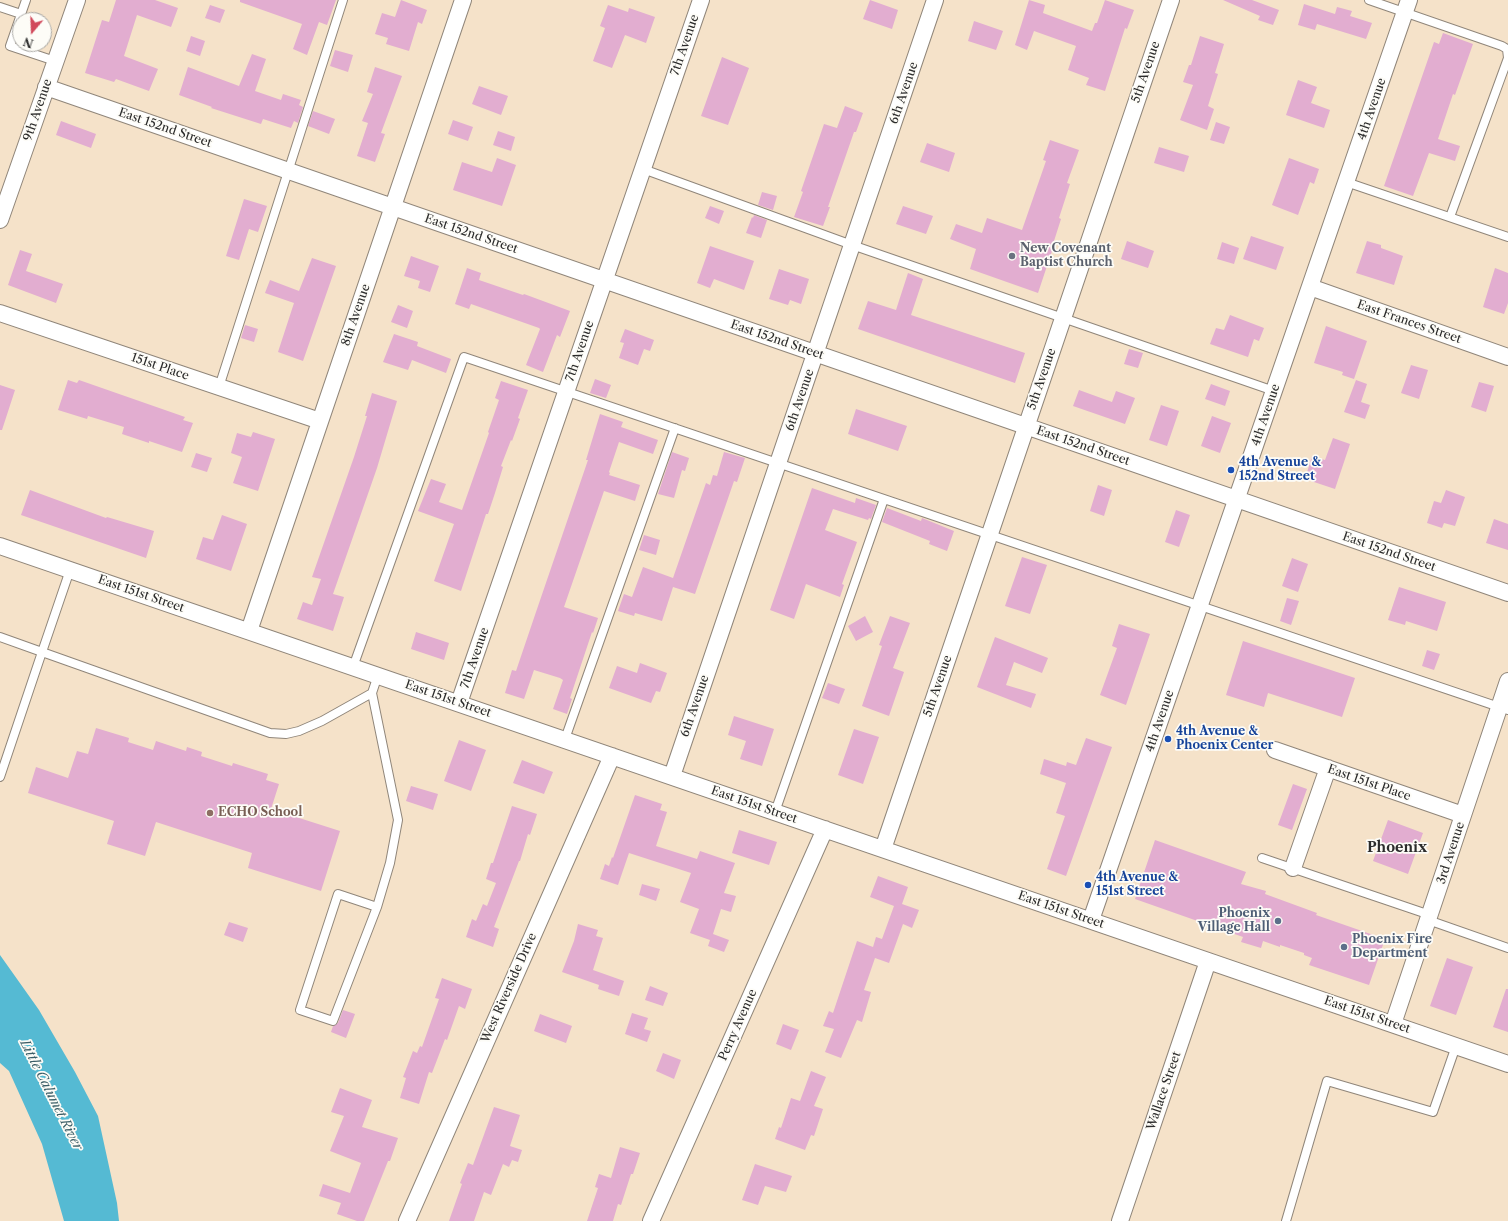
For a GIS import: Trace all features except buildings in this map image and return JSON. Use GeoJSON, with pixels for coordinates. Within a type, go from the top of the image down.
{"type":"FeatureCollection","features":[{"type":"Feature","properties":{"kind":"street","name":"9th Avenue"},"geometry":{"type":"LineString","coordinates":[[0,220],[77,0]]}},
{"type":"Feature","properties":{"kind":"street","name":"8th Avenue"},"geometry":{"type":"LineString","coordinates":[[249,631],[463,0]]}},
{"type":"Feature","properties":{"kind":"street","name":"7th Avenue"},"geometry":{"type":"LineString","coordinates":[[459,703],[701,0]]}},
{"type":"Feature","properties":{"kind":"street","name":"6th Avenue"},"geometry":{"type":"LineString","coordinates":[[672,776],[935,0]]}},
{"type":"Feature","properties":{"kind":"street","name":"5th Avenue"},"geometry":{"type":"LineString","coordinates":[[883,849],[1171,0]]}},
{"type":"Feature","properties":{"kind":"street","name":"4th Avenue"},"geometry":{"type":"LineString","coordinates":[[1091,920],[1407,6]]}},
{"type":"Feature","properties":{"kind":"street","name":"East 152nd Street"},"geometry":{"type":"LineString","coordinates":[[46,87],[1508,594]]}},
{"type":"Feature","properties":{"kind":"street","name":"East Frances Street"},"geometry":{"type":"LineString","coordinates":[[1310,287],[1508,357]]}},
{"type":"Feature","properties":{"kind":"street","name":"151st Place"},"geometry":{"type":"LineString","coordinates":[[0,313],[320,421]]}},
{"type":"Feature","properties":{"kind":"street","name":"East 151st Street"},"geometry":{"type":"LineString","coordinates":[[0,546],[1508,1064]]}},
{"type":"Feature","properties":{"kind":"street","name":"3rd Avenue"},"geometry":{"type":"LineString","coordinates":[[1393,1024],[1463,815],[1504,708],[1508,682]]}},
{"type":"Feature","properties":{"kind":"street","name":"East 151st Place"},"geometry":{"type":"LineString","coordinates":[[1275,750],[1463,815]]}},
{"type":"Feature","properties":{"kind":"street","name":"West Riverside Drive"},"geometry":{"type":"LineString","coordinates":[[407,1221],[612,756]]}},
{"type":"Feature","properties":{"kind":"street"},"geometry":{"type":"LineString","coordinates":[[1293,868],[1328,768]]}},
{"type":"Feature","properties":{"kind":"street","name":"Perry Avenue"},"geometry":{"type":"LineString","coordinates":[[651,1221],[825,829]]}},
{"type":"Feature","properties":{"kind":"street","name":"Wallace Street"},"geometry":{"type":"LineString","coordinates":[[1120,1221],[1208,961]]}},
{"type":"Feature","properties":{"kind":"lane"},"geometry":{"type":"LineString","coordinates":[[22,12],[26,0]]}},
{"type":"Feature","properties":{"kind":"lane"},"geometry":{"type":"LineString","coordinates":[[218,387],[343,0]]}},
{"type":"Feature","properties":{"kind":"lane"},"geometry":{"type":"LineString","coordinates":[[1369,0],[1407,6],[1507,49],[1508,58],[1450,217]]}},
{"type":"Feature","properties":{"kind":"lane"},"geometry":{"type":"LineString","coordinates":[[0,7],[15,12]]}},
{"type":"Feature","properties":{"kind":"lane"},"geometry":{"type":"LineString","coordinates":[[28,52],[55,61]]}},
{"type":"Feature","properties":{"kind":"lane"},"geometry":{"type":"LineString","coordinates":[[643,169],[852,245],[1064,317],[1274,391]]}},
{"type":"Feature","properties":{"kind":"lane"},"geometry":{"type":"LineString","coordinates":[[1346,182],[1508,237]]}},
{"type":"Feature","properties":{"kind":"lane"},"geometry":{"type":"LineString","coordinates":[[353,667],[464,357],[1504,708]]}},
{"type":"Feature","properties":{"kind":"lane"},"geometry":{"type":"LineString","coordinates":[[565,740],[675,428]]}},
{"type":"Feature","properties":{"kind":"lane"},"geometry":{"type":"LineString","coordinates":[[774,812],[884,499]]}},
{"type":"Feature","properties":{"kind":"lane"},"geometry":{"type":"LineString","coordinates":[[0,777],[70,570]]}},
{"type":"Feature","properties":{"kind":"lane"},"geometry":{"type":"LineString","coordinates":[[0,637],[270,733],[286,734],[299,731],[322,721],[372,693]]}},
{"type":"Feature","properties":{"kind":"lane"},"geometry":{"type":"LineString","coordinates":[[377,907],[338,894],[300,1010],[333,1021],[377,907],[390,863],[398,820],[372,693],[378,675]]}},
{"type":"Feature","properties":{"kind":"lane"},"geometry":{"type":"LineString","coordinates":[[1262,858],[1293,868],[1508,948]]}},
{"type":"Feature","properties":{"kind":"lane"},"geometry":{"type":"LineString","coordinates":[[1286,1221],[1327,1081],[1433,1112],[1456,1046]]}},
{"type":"Feature","properties":{"kind":"water","name":"Little Calumet River"},"geometry":{"type":"Polygon","coordinates":[[[0,955],[39,1010],[75,1072],[98,1116],[117,1203],[119,1221],[64,1221],[42,1144],[9,1071],[0,1063],[0,955]]]}},
{"type":"Feature","properties":{"kind":"place","name":"New Covenant Baptist Church"},"geometry":{"type":"Point","coordinates":[1012,256]}},
{"type":"Feature","properties":{"kind":"place","name":"4th Avenue & 152nd Street"},"geometry":{"type":"Point","coordinates":[1231,470]}},
{"type":"Feature","properties":{"kind":"place","name":"4th Avenue & Phoenix Center"},"geometry":{"type":"Point","coordinates":[1168,739]}},
{"type":"Feature","properties":{"kind":"place","name":"ECHO School"},"geometry":{"type":"Point","coordinates":[210,813]}},
{"type":"Feature","properties":{"kind":"place","name":"4th Avenue & 151st Street"},"geometry":{"type":"Point","coordinates":[1088,885]}},
{"type":"Feature","properties":{"kind":"place","name":"Phoenix Village Hall"},"geometry":{"type":"Point","coordinates":[1278,921]}},
{"type":"Feature","properties":{"kind":"place","name":"Phoenix Fire Department"},"geometry":{"type":"Point","coordinates":[1344,947]}},
{"type":"Feature","properties":{"kind":"district","name":"Phoenix"},"geometry":{"type":"Point","coordinates":[1397,848]}}]}
